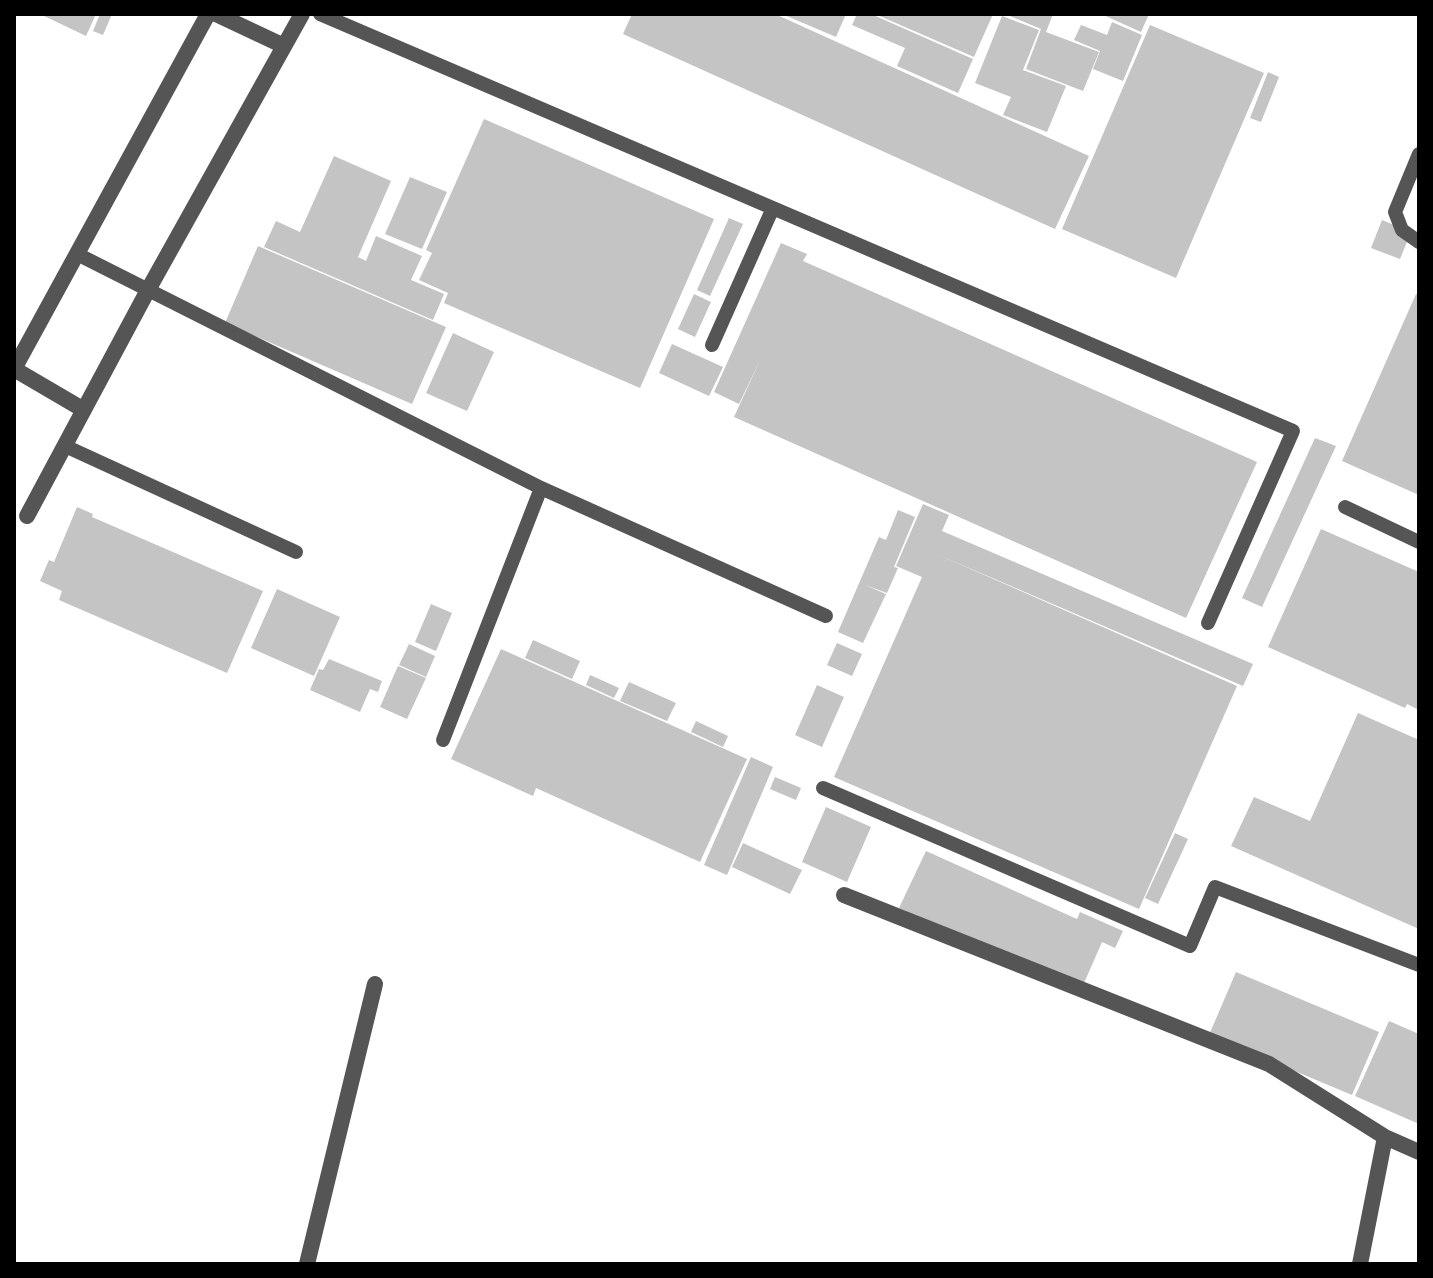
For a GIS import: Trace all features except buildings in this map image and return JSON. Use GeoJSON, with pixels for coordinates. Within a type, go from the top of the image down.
{"type":"FeatureCollection","features":[{"type":"Feature","properties":{"kind":"street"},"geometry":{"type":"LineString","coordinates":[[84,410],[14,369],[208,14]]}},
{"type":"Feature","properties":{"kind":"street"},"geometry":{"type":"LineString","coordinates":[[216,14],[284,46]]}},
{"type":"Feature","properties":{"kind":"street"},"geometry":{"type":"LineString","coordinates":[[27,516],[148,290],[302,14]]}},
{"type":"Feature","properties":{"kind":"street"},"geometry":{"type":"LineString","coordinates":[[844,895],[1269,1064],[1385,1137],[1419,1152]]}},
{"type":"Feature","properties":{"kind":"street"},"geometry":{"type":"LineString","coordinates":[[307,1264],[375,984]]}},
{"type":"Feature","properties":{"kind":"street"},"geometry":{"type":"LineString","coordinates":[[1360,1264],[1385,1137]]}},
{"type":"Feature","properties":{"kind":"lane"},"geometry":{"type":"LineString","coordinates":[[320,14],[1293,431],[1208,623]]}},
{"type":"Feature","properties":{"kind":"lane"},"geometry":{"type":"LineString","coordinates":[[1419,154],[1395,212],[1402,230],[1419,242]]}},
{"type":"Feature","properties":{"kind":"lane"},"geometry":{"type":"LineString","coordinates":[[712,345],[772,210]]}},
{"type":"Feature","properties":{"kind":"lane"},"geometry":{"type":"LineString","coordinates":[[77,254],[541,488],[826,616]]}},
{"type":"Feature","properties":{"kind":"lane"},"geometry":{"type":"LineString","coordinates":[[65,446],[296,552]]}},
{"type":"Feature","properties":{"kind":"lane"},"geometry":{"type":"LineString","coordinates":[[443,740],[541,488]]}},
{"type":"Feature","properties":{"kind":"lane"},"geometry":{"type":"LineString","coordinates":[[1345,507],[1419,542]]}},
{"type":"Feature","properties":{"kind":"lane"},"geometry":{"type":"LineString","coordinates":[[823,788],[1190,946],[1215,887],[1419,965]]}}]}
